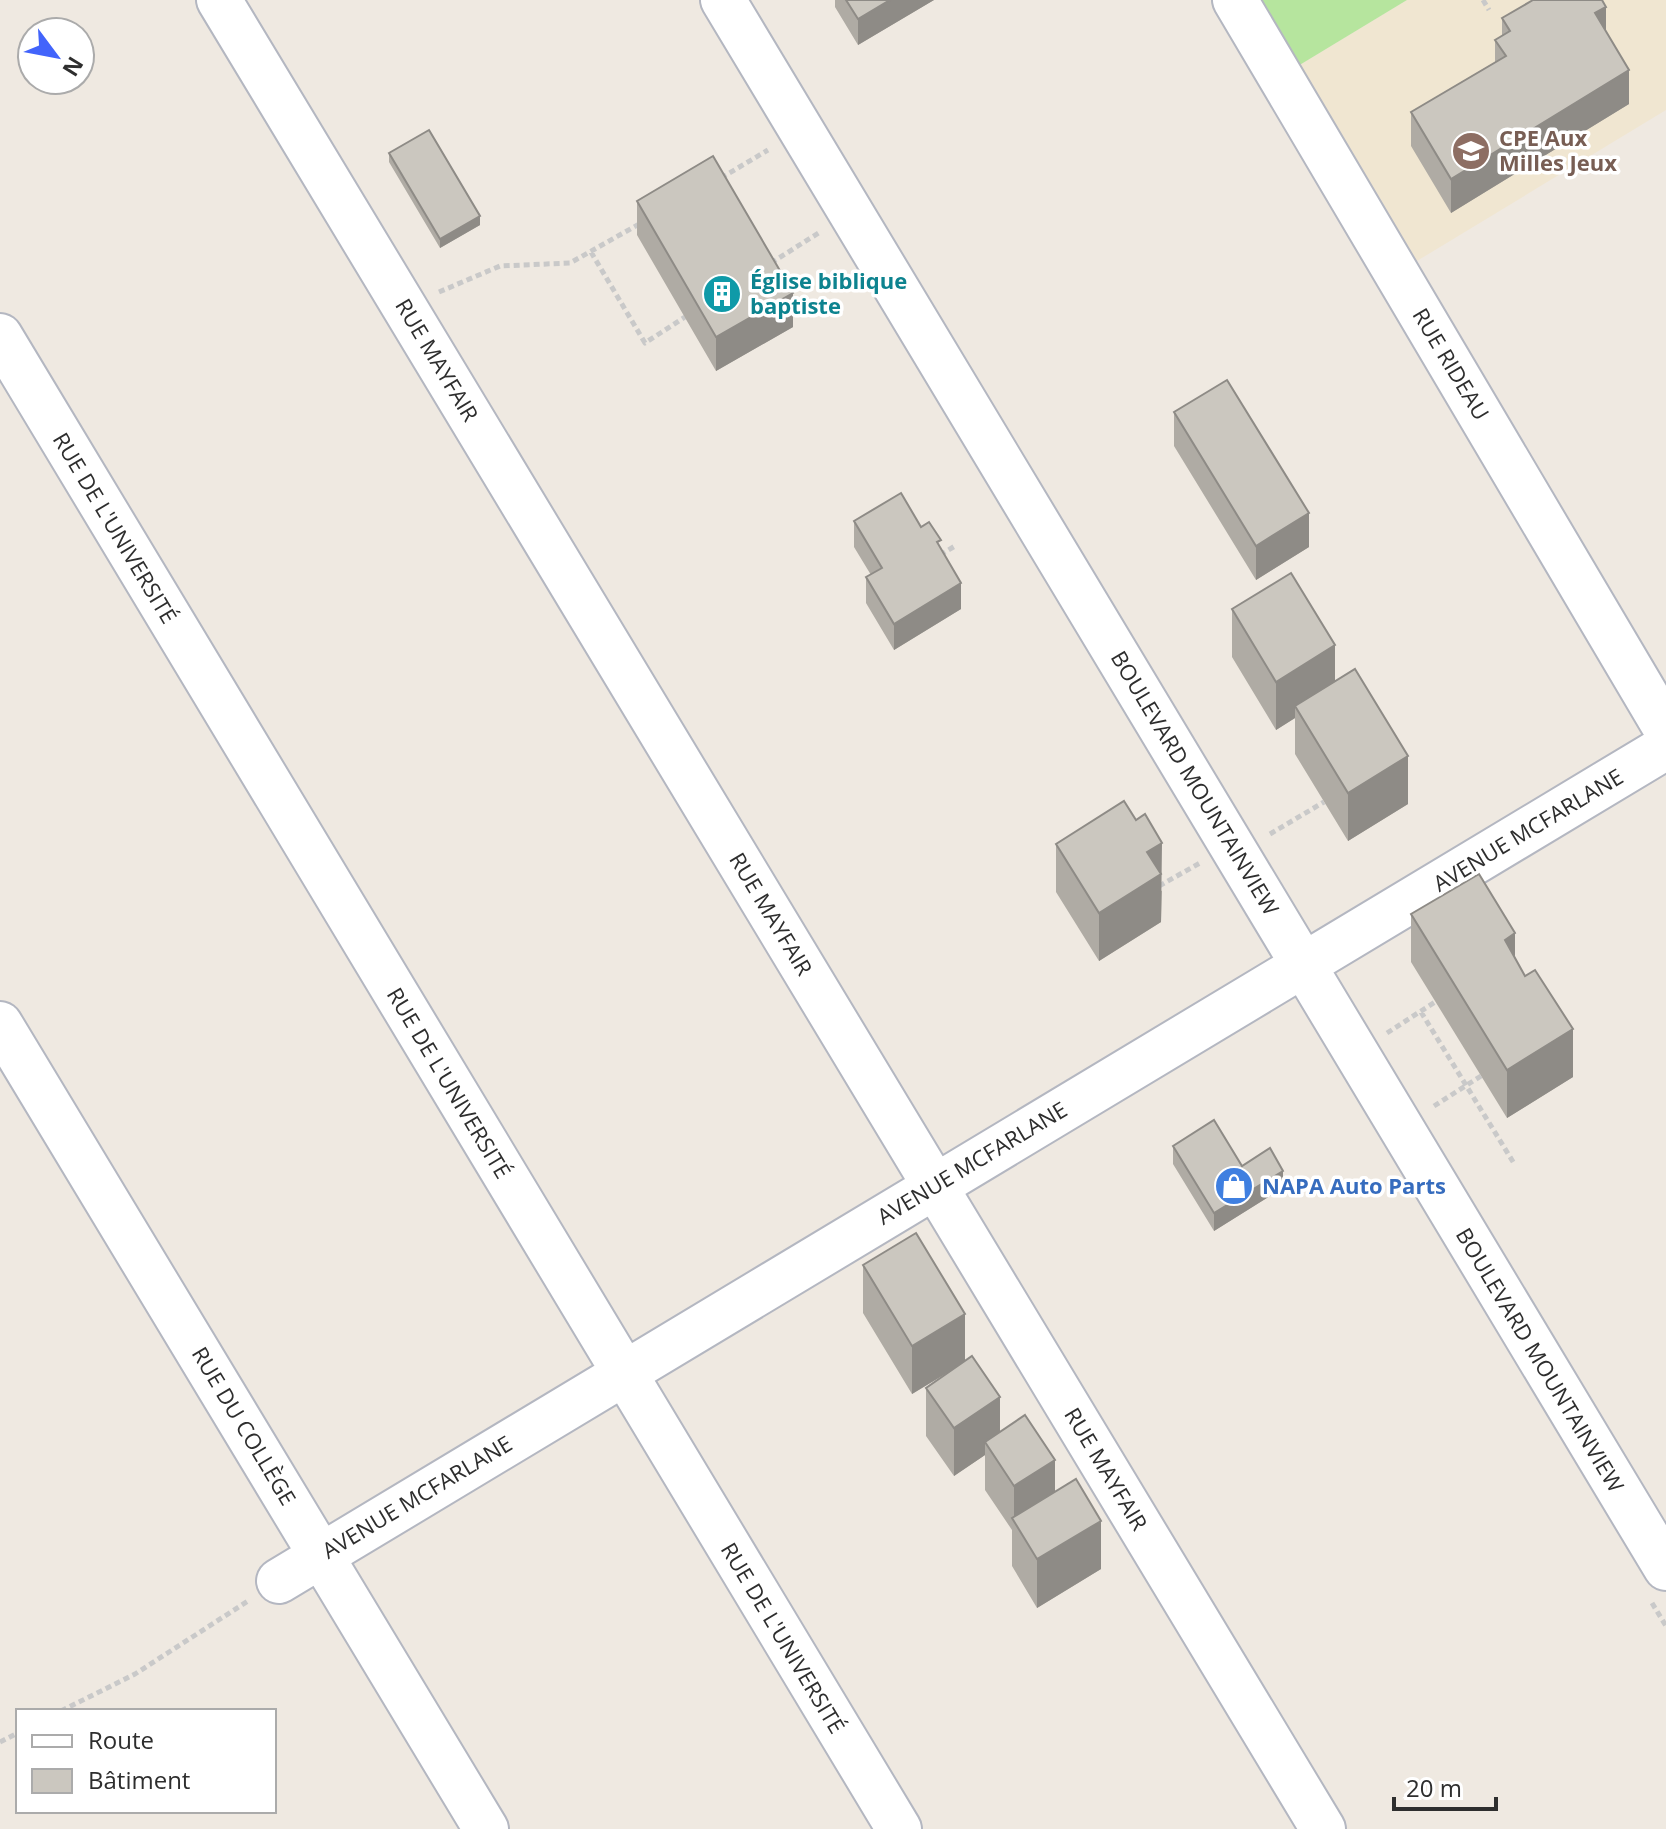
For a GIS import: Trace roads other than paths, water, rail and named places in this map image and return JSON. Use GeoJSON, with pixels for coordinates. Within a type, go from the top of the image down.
{"type":"FeatureCollection","features":[{"type":"Feature","properties":{"kind":"street","name":"RUE MAYFAIR"},"geometry":{"type":"LineString","coordinates":[[219,0],[1323,1829]]}},
{"type":"Feature","properties":{"kind":"street","name":"BOULEVARD MOUNTAINVIEW"},"geometry":{"type":"LineString","coordinates":[[723,0],[1666,1568]]}},
{"type":"Feature","properties":{"kind":"street","name":"RUE RIDEAU"},"geometry":{"type":"LineString","coordinates":[[1235,0],[1666,729]]}},
{"type":"Feature","properties":{"kind":"street","name":"RUE DE L'UNIVERSITÉ"},"geometry":{"type":"LineString","coordinates":[[0,336],[899,1829]]}},
{"type":"Feature","properties":{"kind":"street","name":"AVENUE MCFARLANE"},"geometry":{"type":"LineString","coordinates":[[279,1581],[1666,747]]}},
{"type":"Feature","properties":{"kind":"street","name":"RUE DU COLLÈGE"},"geometry":{"type":"LineString","coordinates":[[0,1024],[486,1829]]}},
{"type":"Feature","properties":{"kind":"place","name":"CPE Aux Milles Jeux"},"geometry":{"type":"Point","coordinates":[1471,151]}},
{"type":"Feature","properties":{"kind":"place","name":"Église biblique baptiste"},"geometry":{"type":"Point","coordinates":[722,294]}},
{"type":"Feature","properties":{"kind":"place","name":"NAPA Auto Parts"},"geometry":{"type":"Point","coordinates":[1234,1186]}}]}
